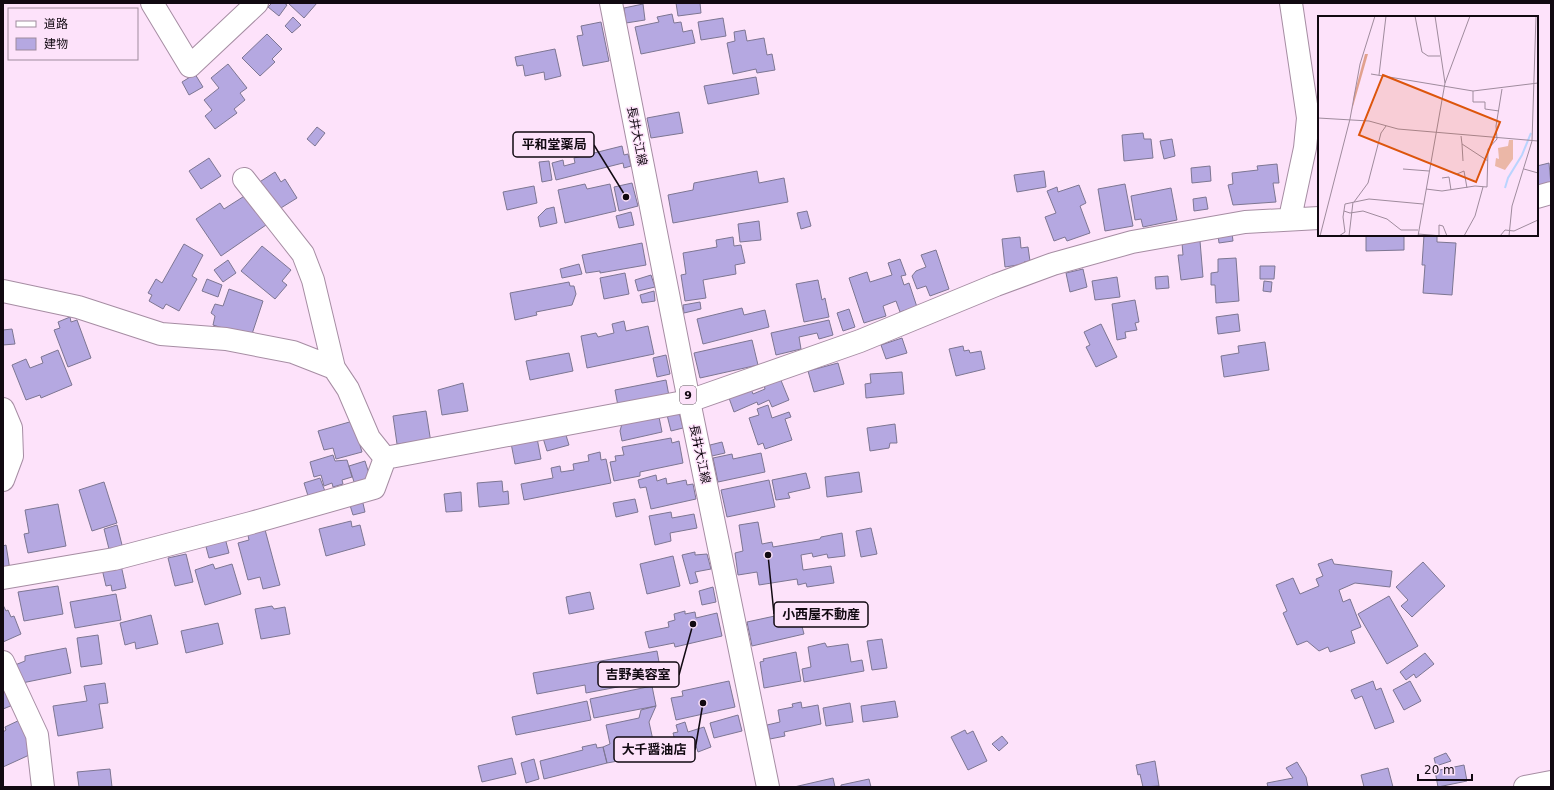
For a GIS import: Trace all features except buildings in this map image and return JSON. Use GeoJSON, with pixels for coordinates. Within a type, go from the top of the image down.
{"type":"FeatureCollection","features":[{"type":"Feature","properties":{"kind":"street"},"geometry":{"type":"LineString","coordinates":[[152,3],[190,66],[257,3]]}},
{"type":"Feature","properties":{"kind":"street","name":"長井大江線"},"geometry":{"type":"LineString","coordinates":[[611,3],[689,400],[768,787]]}},
{"type":"Feature","properties":{"kind":"street"},"geometry":{"type":"LineString","coordinates":[[1290,218],[1305,148],[1308,118],[1292,3]]}},
{"type":"Feature","properties":{"kind":"street"},"geometry":{"type":"LineString","coordinates":[[244,179],[303,254],[313,280],[334,368],[348,389],[369,438],[385,458]]}},
{"type":"Feature","properties":{"kind":"street"},"geometry":{"type":"LineString","coordinates":[[1538,197],[1551,193]]}},
{"type":"Feature","properties":{"kind":"street"},"geometry":{"type":"LineString","coordinates":[[385,458],[689,400],[860,341],[996,285],[1053,264],[1132,242],[1245,222],[1290,218],[1318,218]]}},
{"type":"Feature","properties":{"kind":"street"},"geometry":{"type":"LineString","coordinates":[[3,291],[78,307],[162,334],[226,339],[293,352],[334,368]]}},
{"type":"Feature","properties":{"kind":"street"},"geometry":{"type":"LineString","coordinates":[[3,409],[11,428],[12,456],[3,480]]}},
{"type":"Feature","properties":{"kind":"street"},"geometry":{"type":"LineString","coordinates":[[3,578],[114,559],[251,523],[374,488],[385,458]]}},
{"type":"Feature","properties":{"kind":"street"},"geometry":{"type":"LineString","coordinates":[[3,662],[37,735],[43,787]]}},
{"type":"Feature","properties":{"kind":"street"},"geometry":{"type":"LineString","coordinates":[[1525,787],[1551,782]]}},
{"type":"Feature","properties":{"kind":"place","name":"平和堂薬局"},"geometry":{"type":"Point","coordinates":[626,197]}},
{"type":"Feature","properties":{"kind":"place","name":"小西屋不動産"},"geometry":{"type":"Point","coordinates":[768,555]}},
{"type":"Feature","properties":{"kind":"place","name":"吉野美容室"},"geometry":{"type":"Point","coordinates":[693,624]}},
{"type":"Feature","properties":{"kind":"place","name":"大千醤油店"},"geometry":{"type":"Point","coordinates":[703,703]}}]}
